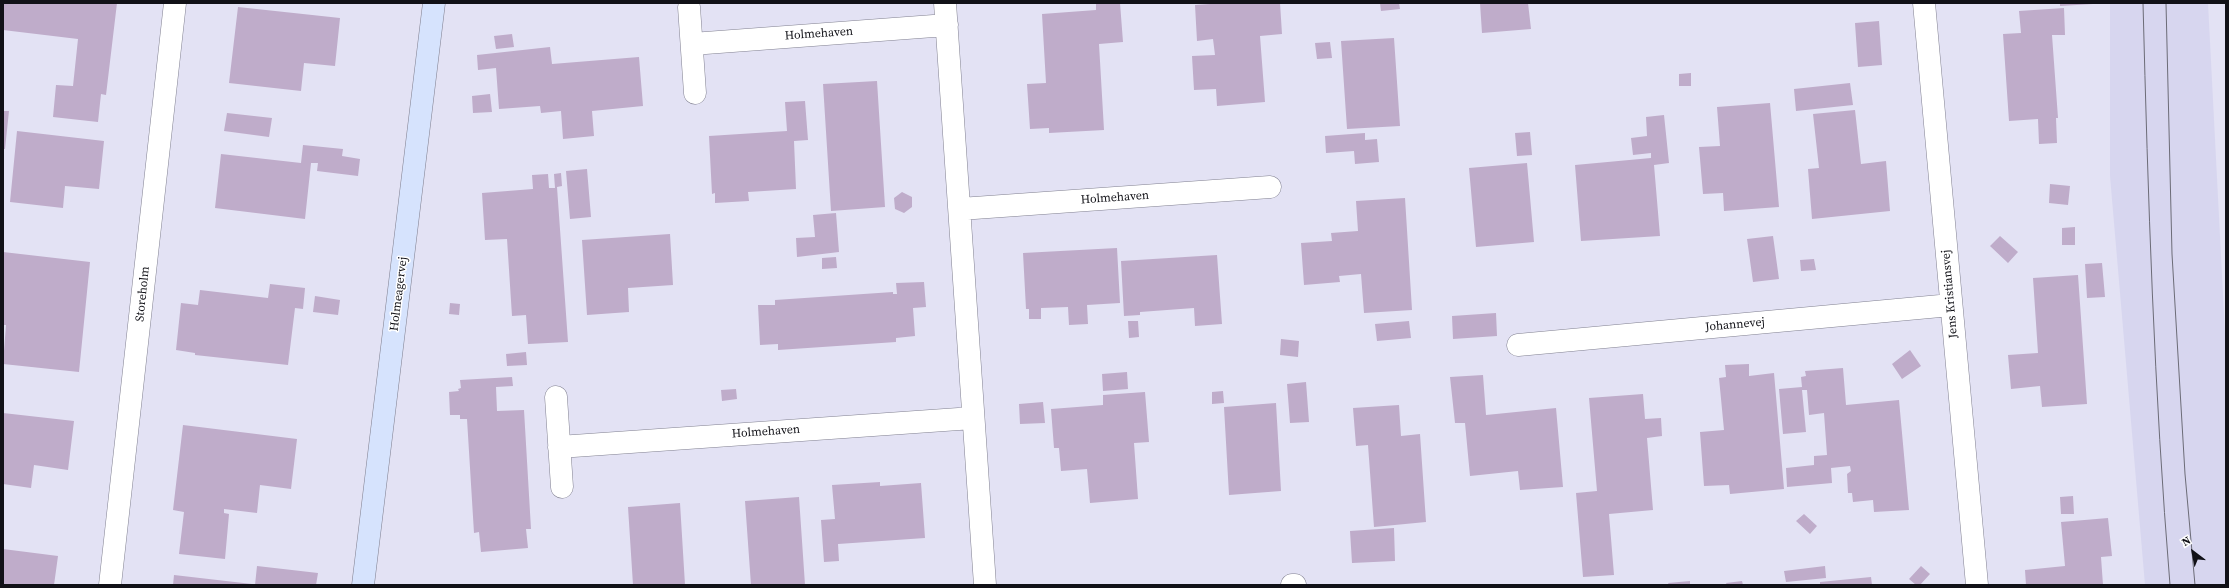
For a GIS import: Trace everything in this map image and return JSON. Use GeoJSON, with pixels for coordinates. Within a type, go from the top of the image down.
{"type":"FeatureCollection","features":[{"type":"Feature","properties":{"kind":"street","name":"Storeholm"},"geometry":{"type":"LineString","coordinates":[[110,585],[175,3]]}},
{"type":"Feature","properties":{"kind":"street","name":"Holmeagervej"},"geometry":{"type":"LineString","coordinates":[[363,585],[434,3]]}},
{"type":"Feature","properties":{"kind":"street"},"geometry":{"type":"LineString","coordinates":[[945,3],[985,585]]}},
{"type":"Feature","properties":{"kind":"street","name":"Jens Kristiansvej"},"geometry":{"type":"LineString","coordinates":[[1924,3],[1977,585]]}},
{"type":"Feature","properties":{"kind":"street"},"geometry":{"type":"LineString","coordinates":[[689,7],[695,92]]}},
{"type":"Feature","properties":{"kind":"street","name":"Holmehaven"},"geometry":{"type":"LineString","coordinates":[[692,44],[947,25]]}},
{"type":"Feature","properties":{"kind":"street","name":"Holmehaven"},"geometry":{"type":"LineString","coordinates":[[960,209],[1270,187]]}},
{"type":"Feature","properties":{"kind":"street","name":"Johannevej"},"geometry":{"type":"LineString","coordinates":[[1518,345],[1951,305]]}},
{"type":"Feature","properties":{"kind":"street"},"geometry":{"type":"LineString","coordinates":[[556,397],[562,487]]}},
{"type":"Feature","properties":{"kind":"street","name":"Holmehaven"},"geometry":{"type":"LineString","coordinates":[[559,447],[973,418]]}},
{"type":"Feature","properties":{"kind":"shaded area"},"geometry":{"type":"Polygon","coordinates":[[[2110,3],[2208,3],[2226,353],[2226,585],[2145,585],[2110,176],[2110,3]]]}},
{"type":"Feature","properties":{"kind":"building"},"geometry":{"type":"Polygon","coordinates":[[[4,3],[117,3],[106,95],[101,94],[98,122],[53,117],[56,85],[73,86],[78,39],[3,30],[4,3]]]}},
{"type":"Feature","properties":{"kind":"building"},"geometry":{"type":"Polygon","coordinates":[[[1096,3],[1120,3],[1123,42],[1099,44],[1104,130],[1049,133],[1049,128],[1030,129],[1027,84],[1046,83],[1042,14],[1096,10],[1096,3]]]}},
{"type":"Feature","properties":{"kind":"building"},"geometry":{"type":"Polygon","coordinates":[[[1225,3],[1280,3],[1282,34],[1260,36],[1265,102],[1217,106],[1216,89],[1194,90],[1192,56],[1215,55],[1213,39],[1197,41],[1195,5],[1225,3]]]}},
{"type":"Feature","properties":{"kind":"building"},"geometry":{"type":"Polygon","coordinates":[[[1380,3],[1399,3],[1400,9],[1381,11],[1380,3]]]}},
{"type":"Feature","properties":{"kind":"building"},"geometry":{"type":"Polygon","coordinates":[[[1480,3],[1528,3],[1531,29],[1482,33],[1480,3]]]}},
{"type":"Feature","properties":{"kind":"building"},"geometry":{"type":"Polygon","coordinates":[[[2060,3],[2093,3],[2093,4],[2060,6],[2060,3]]]}},
{"type":"Feature","properties":{"kind":"building"},"geometry":{"type":"Polygon","coordinates":[[[238,7],[340,18],[335,66],[304,63],[301,91],[229,83],[238,7]]]}},
{"type":"Feature","properties":{"kind":"building"},"geometry":{"type":"Polygon","coordinates":[[[2064,8],[2065,35],[2052,35],[2058,118],[2056,118],[2057,143],[2039,144],[2038,119],[2009,121],[2003,34],[2021,33],[2019,11],[2064,8]]]}},
{"type":"Feature","properties":{"kind":"building"},"geometry":{"type":"Polygon","coordinates":[[[1879,21],[1882,65],[1858,67],[1855,23],[1879,21]]]}},
{"type":"Feature","properties":{"kind":"building"},"geometry":{"type":"Polygon","coordinates":[[[512,34],[514,47],[496,49],[494,36],[512,34]]]}},
{"type":"Feature","properties":{"kind":"building"},"geometry":{"type":"Polygon","coordinates":[[[1394,38],[1400,126],[1347,129],[1341,41],[1394,38]]]}},
{"type":"Feature","properties":{"kind":"building"},"geometry":{"type":"Polygon","coordinates":[[[1330,42],[1332,58],[1317,59],[1315,43],[1330,42]]]}},
{"type":"Feature","properties":{"kind":"building"},"geometry":{"type":"Polygon","coordinates":[[[550,47],[552,64],[639,57],[643,106],[592,111],[594,136],[563,139],[561,111],[541,113],[540,106],[499,109],[496,68],[478,70],[477,55],[550,47]]]}},
{"type":"Feature","properties":{"kind":"building"},"geometry":{"type":"Polygon","coordinates":[[[1691,73],[1691,86],[1679,86],[1679,74],[1691,73]]]}},
{"type":"Feature","properties":{"kind":"building"},"geometry":{"type":"Polygon","coordinates":[[[877,81],[885,207],[831,211],[823,84],[877,81]]]}},
{"type":"Feature","properties":{"kind":"building"},"geometry":{"type":"Polygon","coordinates":[[[1850,83],[1853,105],[1796,111],[1794,89],[1850,83]]]}},
{"type":"Feature","properties":{"kind":"building"},"geometry":{"type":"Polygon","coordinates":[[[490,94],[492,112],[473,113],[472,96],[490,94]]]}},
{"type":"Feature","properties":{"kind":"building"},"geometry":{"type":"Polygon","coordinates":[[[805,101],[808,140],[794,141],[796,189],[748,192],[749,201],[715,203],[715,193],[712,194],[709,136],[787,131],[785,102],[805,101]]]}},
{"type":"Feature","properties":{"kind":"building"},"geometry":{"type":"Polygon","coordinates":[[[1770,103],[1779,207],[1724,211],[1723,193],[1703,194],[1699,147],[1720,146],[1717,107],[1770,103]]]}},
{"type":"Feature","properties":{"kind":"building"},"geometry":{"type":"Polygon","coordinates":[[[1855,110],[1861,164],[1886,161],[1890,211],[1812,219],[1808,169],[1819,168],[1813,114],[1855,110]]]}},
{"type":"Feature","properties":{"kind":"building"},"geometry":{"type":"Polygon","coordinates":[[[3,111],[9,111],[5,149],[3,149],[3,111]]]}},
{"type":"Feature","properties":{"kind":"building"},"geometry":{"type":"Polygon","coordinates":[[[227,113],[272,118],[269,137],[224,131],[227,113]]]}},
{"type":"Feature","properties":{"kind":"building"},"geometry":{"type":"Polygon","coordinates":[[[1664,115],[1669,163],[1654,165],[1660,236],[1581,241],[1575,165],[1651,158],[1651,153],[1633,155],[1631,138],[1647,136],[1646,117],[1664,115]]]}},
{"type":"Feature","properties":{"kind":"building"},"geometry":{"type":"Polygon","coordinates":[[[17,131],[104,141],[99,189],[65,186],[63,208],[10,202],[17,131]]]}},
{"type":"Feature","properties":{"kind":"building"},"geometry":{"type":"Polygon","coordinates":[[[1530,132],[1532,155],[1517,156],[1515,133],[1530,132]]]}},
{"type":"Feature","properties":{"kind":"building"},"geometry":{"type":"Polygon","coordinates":[[[1365,133],[1365,140],[1377,139],[1379,162],[1355,164],[1354,151],[1326,153],[1325,136],[1365,133]]]}},
{"type":"Feature","properties":{"kind":"building"},"geometry":{"type":"Polygon","coordinates":[[[303,145],[343,149],[342,156],[360,159],[358,176],[317,171],[318,163],[311,163],[305,219],[215,208],[221,154],[301,163],[303,145]]]}},
{"type":"Feature","properties":{"kind":"building"},"geometry":{"type":"Polygon","coordinates":[[[1527,163],[1534,242],[1476,247],[1469,168],[1527,163]]]}},
{"type":"Feature","properties":{"kind":"building"},"geometry":{"type":"Polygon","coordinates":[[[587,169],[591,217],[570,219],[566,171],[587,169]]]}},
{"type":"Feature","properties":{"kind":"building"},"geometry":{"type":"Polygon","coordinates":[[[561,173],[562,186],[557,187],[568,342],[528,344],[526,315],[512,316],[507,239],[485,240],[482,193],[533,189],[532,175],[548,174],[549,188],[555,188],[554,174],[561,173]]]}},
{"type":"Feature","properties":{"kind":"building"},"geometry":{"type":"Polygon","coordinates":[[[2050,184],[2070,186],[2068,205],[2049,203],[2050,184]]]}},
{"type":"Feature","properties":{"kind":"building"},"geometry":{"type":"Polygon","coordinates":[[[902,192],[912,197],[912,207],[904,213],[895,209],[894,198],[902,192]]]}},
{"type":"Feature","properties":{"kind":"building"},"geometry":{"type":"Polygon","coordinates":[[[1405,198],[1412,310],[1364,313],[1361,274],[1339,276],[1340,282],[1304,285],[1301,243],[1332,241],[1331,233],[1358,231],[1356,201],[1405,198]]]}},
{"type":"Feature","properties":{"kind":"building"},"geometry":{"type":"Polygon","coordinates":[[[836,213],[839,252],[797,257],[796,238],[815,237],[813,215],[836,213]]]}},
{"type":"Feature","properties":{"kind":"building"},"geometry":{"type":"Polygon","coordinates":[[[2075,227],[2075,245],[2062,245],[2062,228],[2075,227]]]}},
{"type":"Feature","properties":{"kind":"building"},"geometry":{"type":"Polygon","coordinates":[[[670,234],[673,285],[628,288],[629,312],[587,315],[582,240],[670,234]]]}},
{"type":"Feature","properties":{"kind":"building"},"geometry":{"type":"Polygon","coordinates":[[[1773,236],[1779,279],[1753,282],[1747,239],[1773,236]]]}},
{"type":"Feature","properties":{"kind":"building"},"geometry":{"type":"Polygon","coordinates":[[[2000,236],[2018,252],[2008,263],[1990,246],[2000,236]]]}},
{"type":"Feature","properties":{"kind":"building"},"geometry":{"type":"Polygon","coordinates":[[[1117,248],[1120,303],[1087,305],[1088,324],[1069,325],[1068,307],[1041,308],[1041,319],[1029,319],[1029,309],[1026,309],[1023,253],[1117,248]]]}},
{"type":"Feature","properties":{"kind":"building"},"geometry":{"type":"Polygon","coordinates":[[[3,252],[90,262],[79,372],[3,364],[6,325],[3,325],[3,252]]]}},
{"type":"Feature","properties":{"kind":"building"},"geometry":{"type":"Polygon","coordinates":[[[1217,255],[1222,324],[1195,326],[1194,308],[1140,312],[1140,315],[1124,316],[1121,261],[1217,255]]]}},
{"type":"Feature","properties":{"kind":"building"},"geometry":{"type":"Polygon","coordinates":[[[836,257],[837,268],[822,269],[822,258],[836,257]]]}},
{"type":"Feature","properties":{"kind":"building"},"geometry":{"type":"Polygon","coordinates":[[[1814,259],[1816,270],[1801,271],[1800,260],[1814,259]]]}},
{"type":"Feature","properties":{"kind":"building"},"geometry":{"type":"Polygon","coordinates":[[[2102,263],[2105,297],[2087,298],[2085,264],[2102,263]]]}},
{"type":"Feature","properties":{"kind":"building"},"geometry":{"type":"Polygon","coordinates":[[[2078,275],[2087,404],[2042,407],[2040,386],[2011,389],[2008,355],[2038,353],[2033,278],[2078,275]]]}},
{"type":"Feature","properties":{"kind":"building"},"geometry":{"type":"Polygon","coordinates":[[[924,282],[926,307],[913,308],[915,336],[896,338],[896,342],[778,350],[778,344],[760,345],[758,305],[775,305],[775,300],[893,292],[893,294],[897,294],[896,283],[924,282]]]}},
{"type":"Feature","properties":{"kind":"building"},"geometry":{"type":"Polygon","coordinates":[[[270,284],[305,288],[303,309],[295,308],[288,365],[195,355],[195,353],[176,350],[181,303],[198,305],[200,290],[268,298],[270,284]]]}},
{"type":"Feature","properties":{"kind":"building"},"geometry":{"type":"Polygon","coordinates":[[[315,296],[340,300],[338,315],[313,312],[315,296]]]}},
{"type":"Feature","properties":{"kind":"building"},"geometry":{"type":"Polygon","coordinates":[[[450,303],[460,304],[459,315],[449,314],[450,303]]]}},
{"type":"Feature","properties":{"kind":"building"},"geometry":{"type":"Polygon","coordinates":[[[1496,313],[1497,336],[1453,339],[1452,316],[1496,313]]]}},
{"type":"Feature","properties":{"kind":"building"},"geometry":{"type":"Polygon","coordinates":[[[1128,321],[1138,321],[1139,337],[1129,338],[1128,321]]]}},
{"type":"Feature","properties":{"kind":"building"},"geometry":{"type":"Polygon","coordinates":[[[1409,321],[1411,338],[1377,341],[1375,324],[1409,321]]]}},
{"type":"Feature","properties":{"kind":"building"},"geometry":{"type":"Polygon","coordinates":[[[1281,339],[1299,341],[1298,357],[1280,355],[1281,339]]]}},
{"type":"Feature","properties":{"kind":"building"},"geometry":{"type":"Polygon","coordinates":[[[1910,350],[1921,366],[1902,379],[1892,364],[1910,350]]]}},
{"type":"Feature","properties":{"kind":"building"},"geometry":{"type":"Polygon","coordinates":[[[526,352],[527,365],[507,366],[506,354],[526,352]]]}},
{"type":"Feature","properties":{"kind":"building"},"geometry":{"type":"Polygon","coordinates":[[[1749,364],[1749,376],[1774,373],[1784,489],[1730,494],[1729,485],[1704,486],[1700,432],[1724,430],[1719,378],[1726,377],[1725,365],[1749,364]]]}},
{"type":"Feature","properties":{"kind":"building"},"geometry":{"type":"Polygon","coordinates":[[[1843,368],[1846,405],[1899,400],[1909,510],[1874,512],[1873,500],[1853,502],[1852,493],[1848,493],[1847,474],[1851,471],[1850,466],[1831,468],[1832,483],[1787,487],[1786,468],[1814,465],[1814,456],[1827,455],[1824,413],[1809,415],[1807,390],[1802,390],[1806,432],[1783,434],[1779,389],[1802,387],[1801,377],[1806,376],[1805,371],[1843,368]]]}},
{"type":"Feature","properties":{"kind":"building"},"geometry":{"type":"Polygon","coordinates":[[[1127,372],[1128,389],[1103,391],[1102,374],[1127,372]]]}},
{"type":"Feature","properties":{"kind":"building"},"geometry":{"type":"Polygon","coordinates":[[[1483,375],[1486,415],[1556,408],[1563,487],[1520,490],[1518,471],[1470,476],[1465,423],[1455,423],[1450,377],[1483,375]]]}},
{"type":"Feature","properties":{"kind":"building"},"geometry":{"type":"Polygon","coordinates":[[[512,377],[513,386],[496,387],[497,411],[524,410],[531,529],[526,529],[528,548],[481,552],[479,532],[474,533],[467,419],[460,419],[460,415],[450,415],[449,392],[459,391],[458,389],[461,388],[460,380],[512,377]]]}},
{"type":"Feature","properties":{"kind":"building"},"geometry":{"type":"Polygon","coordinates":[[[1306,382],[1309,422],[1290,423],[1287,384],[1306,382]]]}},
{"type":"Feature","properties":{"kind":"building"},"geometry":{"type":"Polygon","coordinates":[[[736,389],[737,399],[722,401],[721,390],[736,389]]]}},
{"type":"Feature","properties":{"kind":"building"},"geometry":{"type":"Polygon","coordinates":[[[1223,391],[1224,403],[1212,404],[1212,392],[1223,391]]]}},
{"type":"Feature","properties":{"kind":"building"},"geometry":{"type":"Polygon","coordinates":[[[1145,392],[1149,442],[1134,443],[1138,499],[1090,503],[1087,469],[1061,471],[1059,448],[1054,448],[1051,409],[1103,405],[1103,395],[1145,392]]]}},
{"type":"Feature","properties":{"kind":"building"},"geometry":{"type":"Polygon","coordinates":[[[1643,394],[1645,419],[1661,418],[1662,436],[1647,438],[1653,510],[1609,514],[1614,575],[1583,577],[1576,493],[1597,491],[1589,398],[1643,394]]]}},
{"type":"Feature","properties":{"kind":"building"},"geometry":{"type":"Polygon","coordinates":[[[1043,402],[1045,423],[1020,424],[1019,404],[1043,402]]]}},
{"type":"Feature","properties":{"kind":"building"},"geometry":{"type":"Polygon","coordinates":[[[1276,403],[1281,491],[1229,495],[1224,407],[1276,403]]]}},
{"type":"Feature","properties":{"kind":"building"},"geometry":{"type":"Polygon","coordinates":[[[1399,405],[1401,436],[1420,434],[1426,522],[1374,527],[1368,445],[1356,446],[1353,408],[1399,405]]]}},
{"type":"Feature","properties":{"kind":"building"},"geometry":{"type":"Polygon","coordinates":[[[3,413],[74,421],[68,470],[34,465],[31,488],[3,484],[3,413]]]}},
{"type":"Feature","properties":{"kind":"building"},"geometry":{"type":"Polygon","coordinates":[[[183,425],[297,439],[291,489],[260,485],[257,513],[224,509],[224,513],[229,514],[225,559],[179,554],[184,512],[173,510],[183,425]]]}},
{"type":"Feature","properties":{"kind":"building"},"geometry":{"type":"Polygon","coordinates":[[[880,482],[880,486],[921,483],[925,538],[838,544],[839,561],[824,562],[821,520],[835,519],[832,485],[880,482]]]}},
{"type":"Feature","properties":{"kind":"building"},"geometry":{"type":"Polygon","coordinates":[[[2073,496],[2074,514],[2061,514],[2060,497],[2073,496]]]}},
{"type":"Feature","properties":{"kind":"building"},"geometry":{"type":"Polygon","coordinates":[[[799,497],[805,585],[751,585],[745,501],[799,497]]]}},
{"type":"Feature","properties":{"kind":"building"},"geometry":{"type":"Polygon","coordinates":[[[680,503],[685,585],[633,585],[628,507],[680,503]]]}},
{"type":"Feature","properties":{"kind":"building"},"geometry":{"type":"Polygon","coordinates":[[[1804,514],[1817,526],[1810,534],[1796,521],[1804,514]]]}},
{"type":"Feature","properties":{"kind":"building"},"geometry":{"type":"Polygon","coordinates":[[[2108,518],[2112,556],[2101,557],[2103,585],[2026,585],[2025,570],[2065,566],[2061,522],[2108,518]]]}},
{"type":"Feature","properties":{"kind":"building"},"geometry":{"type":"Polygon","coordinates":[[[1394,528],[1395,561],[1352,563],[1350,531],[1394,528]]]}},
{"type":"Feature","properties":{"kind":"building"},"geometry":{"type":"Polygon","coordinates":[[[3,549],[58,556],[54,585],[3,585],[3,549]]]}},
{"type":"Feature","properties":{"kind":"building"},"geometry":{"type":"Polygon","coordinates":[[[257,566],[318,573],[316,585],[255,585],[257,566]]]}},
{"type":"Feature","properties":{"kind":"building"},"geometry":{"type":"Polygon","coordinates":[[[1825,566],[1826,578],[1786,582],[1784,571],[1825,566]]]}},
{"type":"Feature","properties":{"kind":"building"},"geometry":{"type":"Polygon","coordinates":[[[1921,566],[1930,574],[1920,585],[1916,585],[1909,579],[1921,566]]]}},
{"type":"Feature","properties":{"kind":"building"},"geometry":{"type":"Polygon","coordinates":[[[174,575],[252,584],[252,585],[173,585],[174,575]]]}},
{"type":"Feature","properties":{"kind":"building"},"geometry":{"type":"Polygon","coordinates":[[[1871,577],[1872,585],[1820,585],[1820,582],[1871,577]]]}},
{"type":"Feature","properties":{"kind":"building"},"geometry":{"type":"Polygon","coordinates":[[[1690,581],[1690,585],[1669,585],[1668,583],[1690,581]]]}},
{"type":"Feature","properties":{"kind":"building"},"geometry":{"type":"Polygon","coordinates":[[[1742,581],[1743,585],[1727,585],[1726,583],[1742,581]]]}},
{"type":"Feature","properties":{"kind":"tram line"},"geometry":{"type":"LineString","coordinates":[[2143,3],[2156,367],[2164,512],[2170,585]]}},
{"type":"Feature","properties":{"kind":"tram line"},"geometry":{"type":"LineString","coordinates":[[2166,3],[2172,254],[2185,474],[2195,585]]}}]}
